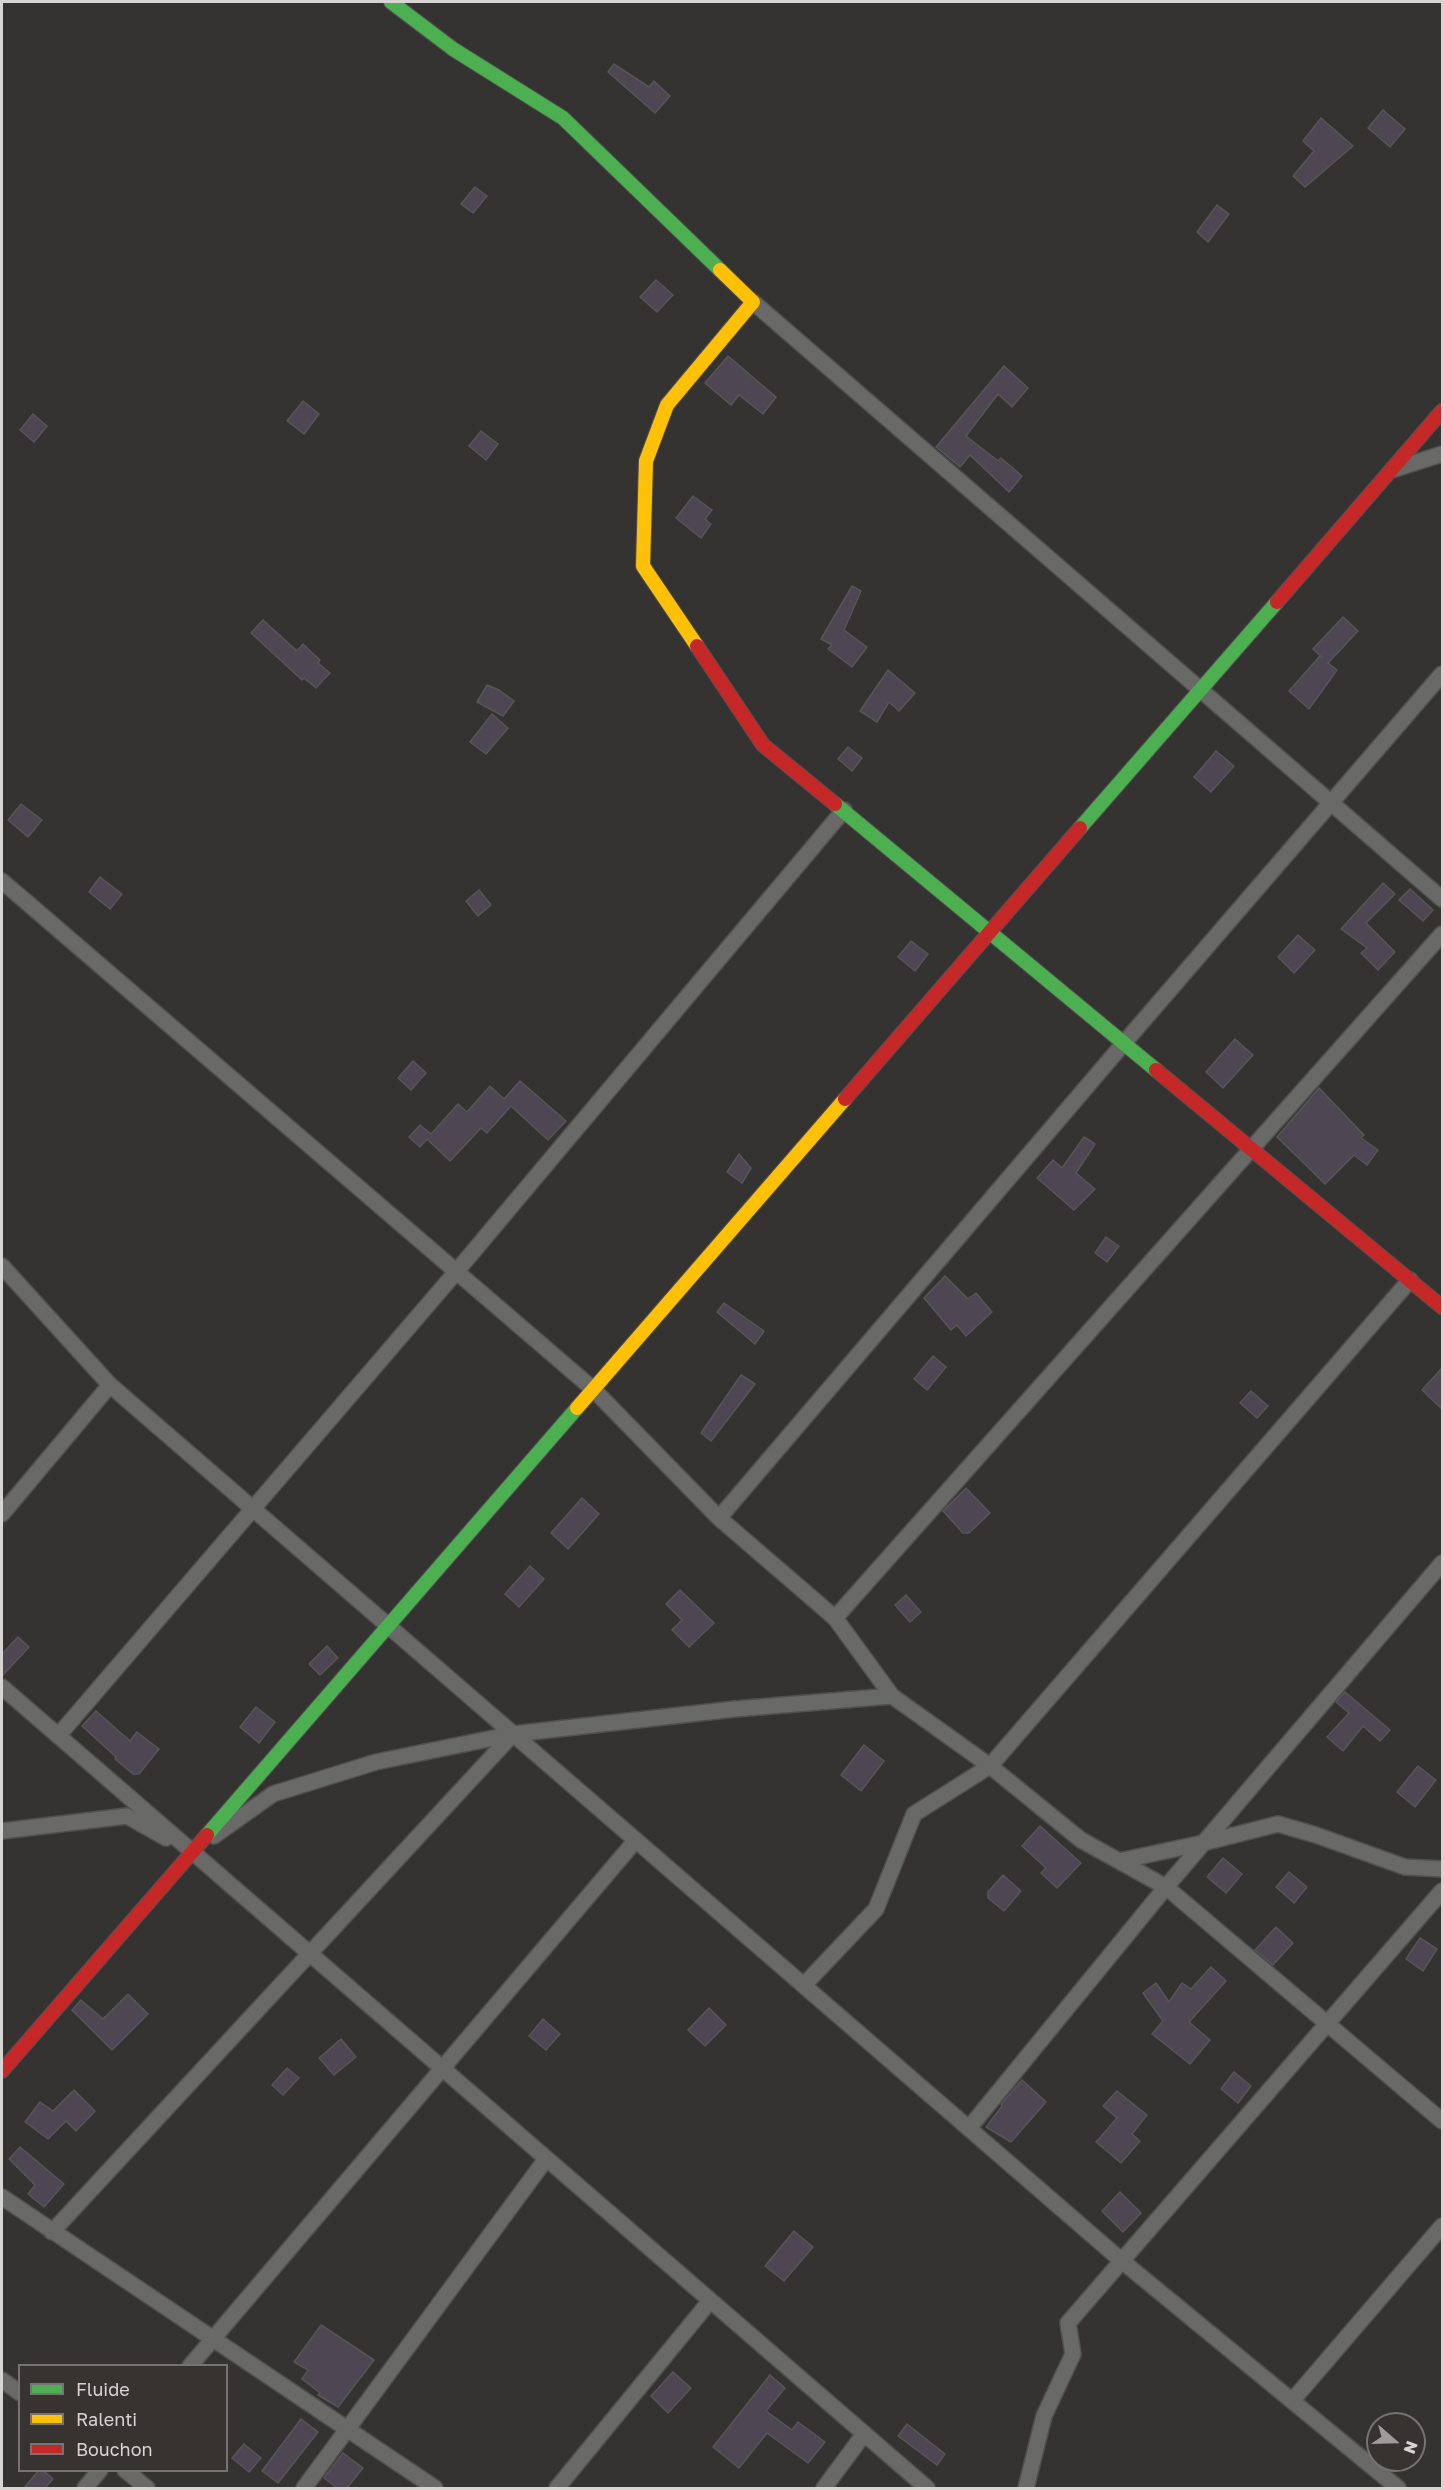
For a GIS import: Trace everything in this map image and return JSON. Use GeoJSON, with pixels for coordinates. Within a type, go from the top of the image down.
{"type":"FeatureCollection","features":[{"type":"Feature","properties":{"kind":"street"},"geometry":{"type":"LineString","coordinates":[[391,2],[453,49],[563,118],[753,302],[1443,899]]}},
{"type":"Feature","properties":{"kind":"street"},"geometry":{"type":"LineString","coordinates":[[753,302],[667,405],[646,461],[643,566],[763,745],[1443,1307]]}},
{"type":"Feature","properties":{"kind":"street"},"geometry":{"type":"LineString","coordinates":[[2,2071],[1443,411]]}},
{"type":"Feature","properties":{"kind":"street"},"geometry":{"type":"LineString","coordinates":[[1392,470],[1443,454]]}},
{"type":"Feature","properties":{"kind":"street"},"geometry":{"type":"LineString","coordinates":[[719,1518],[1124,1043],[1443,674]]}},
{"type":"Feature","properties":{"kind":"street"},"geometry":{"type":"LineString","coordinates":[[58,1736],[456,1272],[844,810]]}},
{"type":"Feature","properties":{"kind":"street"},"geometry":{"type":"LineString","coordinates":[[2,881],[592,1389],[719,1518],[835,1618],[892,1696],[990,1766],[1081,1840],[1166,1887],[1329,2022],[1443,2121]]}},
{"type":"Feature","properties":{"kind":"street"},"geometry":{"type":"LineString","coordinates":[[835,1618],[1443,934]]}},
{"type":"Feature","properties":{"kind":"street"},"geometry":{"type":"LineString","coordinates":[[2,1266],[110,1385],[1122,2261],[1292,2401],[1389,2486]]}},
{"type":"Feature","properties":{"kind":"street"},"geometry":{"type":"LineString","coordinates":[[804,1985],[876,1908],[914,1814],[990,1766],[1410,1280]]}},
{"type":"Feature","properties":{"kind":"street"},"geometry":{"type":"LineString","coordinates":[[2,1514],[110,1385]]}},
{"type":"Feature","properties":{"kind":"street"},"geometry":{"type":"LineString","coordinates":[[969,2128],[1166,1887],[1443,1563]]}},
{"type":"Feature","properties":{"kind":"street"},"geometry":{"type":"LineString","coordinates":[[2,1687],[927,2488]]}},
{"type":"Feature","properties":{"kind":"street"},"geometry":{"type":"LineString","coordinates":[[192,1852],[273,1794],[376,1762],[513,1734],[735,1709],[892,1696]]}},
{"type":"Feature","properties":{"kind":"street"},"geometry":{"type":"LineString","coordinates":[[52,2232],[513,1734]]}},
{"type":"Feature","properties":{"kind":"street"},"geometry":{"type":"LineString","coordinates":[[2,1831],[127,1816],[192,1852]]}},
{"type":"Feature","properties":{"kind":"street"},"geometry":{"type":"LineString","coordinates":[[1119,1861],[1278,1824],[1405,1867],[1443,1869]]}},
{"type":"Feature","properties":{"kind":"street"},"geometry":{"type":"LineString","coordinates":[[192,2364],[636,1840]]}},
{"type":"Feature","properties":{"kind":"street"},"geometry":{"type":"LineString","coordinates":[[1026,2488],[1044,2416],[1073,2354],[1068,2323],[1443,1891]]}},
{"type":"Feature","properties":{"kind":"street"},"geometry":{"type":"LineString","coordinates":[[304,2488],[546,2159]]}},
{"type":"Feature","properties":{"kind":"street"},"geometry":{"type":"LineString","coordinates":[[2,2198],[435,2488]]}},
{"type":"Feature","properties":{"kind":"street"},"geometry":{"type":"LineString","coordinates":[[1292,2401],[1443,2226]]}},
{"type":"Feature","properties":{"kind":"street"},"geometry":{"type":"LineString","coordinates":[[557,2488],[710,2301]]}},
{"type":"Feature","properties":{"kind":"street"},"geometry":{"type":"LineString","coordinates":[[2,2380],[18,2392]]}},
{"type":"Feature","properties":{"kind":"street"},"geometry":{"type":"LineString","coordinates":[[824,2488],[864,2434]]}},
{"type":"Feature","properties":{"kind":"street"},"geometry":{"type":"LineString","coordinates":[[85,2488],[98,2472]]}},
{"type":"Feature","properties":{"kind":"street"},"geometry":{"type":"LineString","coordinates":[[127,2472],[147,2488]]}},
{"type":"Feature","properties":{"kind":"building"},"geometry":{"type":"Polygon","coordinates":[[[614,64],[649,87],[654,81],[670,96],[655,113],[608,72],[614,64]]]}},
{"type":"Feature","properties":{"kind":"building"},"geometry":{"type":"Polygon","coordinates":[[[1383,110],[1405,129],[1390,147],[1368,128],[1383,110]]]}},
{"type":"Feature","properties":{"kind":"building"},"geometry":{"type":"Polygon","coordinates":[[[1321,118],[1353,146],[1305,187],[1293,176],[1314,151],[1303,141],[1321,118]]]}},
{"type":"Feature","properties":{"kind":"building"},"geometry":{"type":"Polygon","coordinates":[[[475,187],[487,196],[473,213],[461,204],[475,187]]]}},
{"type":"Feature","properties":{"kind":"building"},"geometry":{"type":"Polygon","coordinates":[[[1217,205],[1229,214],[1208,242],[1197,232],[1217,205]]]}},
{"type":"Feature","properties":{"kind":"building"},"geometry":{"type":"Polygon","coordinates":[[[656,280],[673,295],[657,312],[640,297],[656,280]]]}},
{"type":"Feature","properties":{"kind":"building"},"geometry":{"type":"Polygon","coordinates":[[[728,356],[776,397],[763,414],[739,395],[731,405],[705,383],[728,356]]]}},
{"type":"Feature","properties":{"kind":"building"},"geometry":{"type":"Polygon","coordinates":[[[1004,366],[1028,388],[1012,407],[998,394],[966,436],[998,461],[1001,458],[1022,476],[1009,492],[970,455],[960,467],[936,447],[1004,366]]]}},
{"type":"Feature","properties":{"kind":"building"},"geometry":{"type":"Polygon","coordinates":[[[303,401],[319,414],[304,434],[287,421],[303,401]]]}},
{"type":"Feature","properties":{"kind":"building"},"geometry":{"type":"Polygon","coordinates":[[[33,414],[47,426],[34,442],[20,430],[33,414]]]}},
{"type":"Feature","properties":{"kind":"building"},"geometry":{"type":"Polygon","coordinates":[[[481,431],[498,444],[486,460],[469,446],[481,431]]]}},
{"type":"Feature","properties":{"kind":"building"},"geometry":{"type":"Polygon","coordinates":[[[693,496],[712,510],[705,519],[711,524],[701,538],[676,518],[693,496]]]}},
{"type":"Feature","properties":{"kind":"building"},"geometry":{"type":"Polygon","coordinates":[[[852,586],[861,591],[844,630],[867,647],[852,667],[828,649],[832,645],[821,639],[852,586]]]}},
{"type":"Feature","properties":{"kind":"building"},"geometry":{"type":"Polygon","coordinates":[[[1343,617],[1358,631],[1328,663],[1337,670],[1309,709],[1289,691],[1320,656],[1323,658],[1313,649],[1343,617]]]}},
{"type":"Feature","properties":{"kind":"building"},"geometry":{"type":"Polygon","coordinates":[[[263,620],[297,651],[303,644],[320,660],[318,663],[330,673],[316,688],[304,678],[302,680],[251,633],[263,620]]]}},
{"type":"Feature","properties":{"kind":"building"},"geometry":{"type":"Polygon","coordinates":[[[888,670],[915,693],[899,711],[889,702],[877,722],[860,711],[888,670]]]}},
{"type":"Feature","properties":{"kind":"building"},"geometry":{"type":"Polygon","coordinates":[[[487,685],[499,690],[514,701],[503,716],[477,702],[487,685]]]}},
{"type":"Feature","properties":{"kind":"building"},"geometry":{"type":"Polygon","coordinates":[[[492,714],[508,728],[486,754],[470,742],[492,714]]]}},
{"type":"Feature","properties":{"kind":"building"},"geometry":{"type":"Polygon","coordinates":[[[848,747],[862,758],[852,771],[838,759],[848,747]]]}},
{"type":"Feature","properties":{"kind":"building"},"geometry":{"type":"Polygon","coordinates":[[[1216,751],[1234,766],[1211,792],[1194,777],[1216,751]]]}},
{"type":"Feature","properties":{"kind":"building"},"geometry":{"type":"Polygon","coordinates":[[[21,804],[42,820],[28,837],[8,820],[21,804]]]}},
{"type":"Feature","properties":{"kind":"building"},"geometry":{"type":"Polygon","coordinates":[[[100,877],[122,894],[110,909],[89,892],[100,877]]]}},
{"type":"Feature","properties":{"kind":"building"},"geometry":{"type":"Polygon","coordinates":[[[1383,883],[1395,894],[1366,923],[1395,952],[1378,970],[1361,953],[1367,948],[1341,929],[1383,883]]]}},
{"type":"Feature","properties":{"kind":"building"},"geometry":{"type":"Polygon","coordinates":[[[1410,889],[1433,910],[1423,921],[1399,900],[1410,889]]]}},
{"type":"Feature","properties":{"kind":"building"},"geometry":{"type":"Polygon","coordinates":[[[479,890],[491,905],[478,916],[466,901],[479,890]]]}},
{"type":"Feature","properties":{"kind":"building"},"geometry":{"type":"Polygon","coordinates":[[[1298,935],[1315,950],[1294,973],[1278,957],[1298,935]]]}},
{"type":"Feature","properties":{"kind":"building"},"geometry":{"type":"Polygon","coordinates":[[[911,941],[928,954],[915,971],[898,957],[911,941]]]}},
{"type":"Feature","properties":{"kind":"building"},"geometry":{"type":"Polygon","coordinates":[[[1235,1039],[1253,1055],[1223,1088],[1206,1072],[1235,1039]]]}},
{"type":"Feature","properties":{"kind":"building"},"geometry":{"type":"Polygon","coordinates":[[[413,1061],[426,1073],[411,1090],[398,1078],[413,1061]]]}},
{"type":"Feature","properties":{"kind":"building"},"geometry":{"type":"Polygon","coordinates":[[[520,1081],[566,1121],[548,1140],[511,1106],[487,1133],[481,1128],[450,1161],[427,1139],[420,1147],[409,1137],[420,1125],[431,1134],[458,1104],[467,1112],[490,1086],[504,1099],[520,1081]]]}},
{"type":"Feature","properties":{"kind":"building"},"geometry":{"type":"Polygon","coordinates":[[[1319,1088],[1364,1135],[1361,1138],[1378,1150],[1367,1165],[1354,1155],[1325,1184],[1277,1137],[1319,1088]]]}},
{"type":"Feature","properties":{"kind":"building"},"geometry":{"type":"Polygon","coordinates":[[[1084,1137],[1095,1144],[1076,1173],[1095,1189],[1074,1210],[1037,1178],[1053,1160],[1062,1168],[1084,1137]]]}},
{"type":"Feature","properties":{"kind":"building"},"geometry":{"type":"Polygon","coordinates":[[[739,1154],[751,1168],[742,1183],[727,1172],[739,1154]]]}},
{"type":"Feature","properties":{"kind":"building"},"geometry":{"type":"Polygon","coordinates":[[[1106,1237],[1119,1246],[1107,1262],[1095,1253],[1106,1237]]]}},
{"type":"Feature","properties":{"kind":"building"},"geometry":{"type":"Polygon","coordinates":[[[945,1276],[968,1299],[976,1293],[992,1312],[966,1336],[957,1325],[951,1330],[924,1298],[945,1276]]]}},
{"type":"Feature","properties":{"kind":"building"},"geometry":{"type":"Polygon","coordinates":[[[724,1303],[764,1331],[755,1344],[717,1312],[724,1303]]]}},
{"type":"Feature","properties":{"kind":"building"},"geometry":{"type":"Polygon","coordinates":[[[933,1356],[946,1367],[927,1390],[914,1379],[933,1356]]]}},
{"type":"Feature","properties":{"kind":"building"},"geometry":{"type":"Polygon","coordinates":[[[1443,1367],[1443,1410],[1422,1390],[1443,1367]]]}},
{"type":"Feature","properties":{"kind":"building"},"geometry":{"type":"Polygon","coordinates":[[[741,1375],[755,1384],[711,1441],[701,1433],[741,1375]]]}},
{"type":"Feature","properties":{"kind":"building"},"geometry":{"type":"Polygon","coordinates":[[[1251,1391],[1268,1406],[1257,1418],[1240,1403],[1251,1391]]]}},
{"type":"Feature","properties":{"kind":"building"},"geometry":{"type":"Polygon","coordinates":[[[966,1488],[990,1513],[969,1533],[963,1533],[943,1511],[966,1488]]]}},
{"type":"Feature","properties":{"kind":"building"},"geometry":{"type":"Polygon","coordinates":[[[582,1498],[599,1514],[568,1549],[551,1533],[582,1498]]]}},
{"type":"Feature","properties":{"kind":"building"},"geometry":{"type":"Polygon","coordinates":[[[530,1566],[544,1579],[519,1607],[505,1594],[530,1566]]]}},
{"type":"Feature","properties":{"kind":"building"},"geometry":{"type":"Polygon","coordinates":[[[680,1590],[714,1623],[689,1647],[672,1630],[682,1620],[666,1604],[680,1590]]]}},
{"type":"Feature","properties":{"kind":"building"},"geometry":{"type":"Polygon","coordinates":[[[906,1595],[921,1612],[910,1622],[895,1605],[906,1595]]]}},
{"type":"Feature","properties":{"kind":"building"},"geometry":{"type":"Polygon","coordinates":[[[18,1637],[29,1647],[2,1676],[2,1654],[18,1637]]]}},
{"type":"Feature","properties":{"kind":"building"},"geometry":{"type":"Polygon","coordinates":[[[327,1646],[338,1658],[320,1675],[309,1664],[327,1646]]]}},
{"type":"Feature","properties":{"kind":"building"},"geometry":{"type":"Polygon","coordinates":[[[1345,1692],[1390,1730],[1380,1741],[1363,1726],[1343,1751],[1327,1737],[1349,1713],[1336,1702],[1345,1692]]]}},
{"type":"Feature","properties":{"kind":"building"},"geometry":{"type":"Polygon","coordinates":[[[256,1707],[275,1722],[259,1743],[240,1727],[256,1707]]]}},
{"type":"Feature","properties":{"kind":"building"},"geometry":{"type":"Polygon","coordinates":[[[96,1711],[130,1741],[137,1732],[159,1749],[139,1774],[133,1774],[115,1759],[116,1757],[82,1726],[96,1711]]]}},
{"type":"Feature","properties":{"kind":"building"},"geometry":{"type":"Polygon","coordinates":[[[864,1745],[884,1761],[861,1791],[841,1775],[864,1745]]]}},
{"type":"Feature","properties":{"kind":"building"},"geometry":{"type":"Polygon","coordinates":[[[1418,1766],[1436,1780],[1415,1807],[1397,1792],[1418,1766]]]}},
{"type":"Feature","properties":{"kind":"building"},"geometry":{"type":"Polygon","coordinates":[[[1040,1826],[1081,1863],[1057,1888],[1041,1873],[1046,1868],[1022,1846],[1040,1826]]]}},
{"type":"Feature","properties":{"kind":"building"},"geometry":{"type":"Polygon","coordinates":[[[1223,1858],[1242,1874],[1226,1893],[1207,1877],[1223,1858]]]}},
{"type":"Feature","properties":{"kind":"building"},"geometry":{"type":"Polygon","coordinates":[[[1289,1872],[1307,1887],[1294,1903],[1276,1887],[1289,1872]]]}},
{"type":"Feature","properties":{"kind":"building"},"geometry":{"type":"Polygon","coordinates":[[[1003,1875],[1021,1891],[1004,1911],[988,1898],[988,1892],[1003,1875]]]}},
{"type":"Feature","properties":{"kind":"building"},"geometry":{"type":"Polygon","coordinates":[[[1276,1927],[1293,1943],[1273,1965],[1255,1950],[1276,1927]]]}},
{"type":"Feature","properties":{"kind":"building"},"geometry":{"type":"Polygon","coordinates":[[[1420,1938],[1437,1949],[1423,1971],[1406,1959],[1420,1938]]]}},
{"type":"Feature","properties":{"kind":"building"},"geometry":{"type":"Polygon","coordinates":[[[1211,1967],[1226,1981],[1189,2022],[1210,2040],[1190,2064],[1152,2034],[1163,2021],[1143,1993],[1156,1983],[1169,2002],[1182,1983],[1191,1989],[1211,1967]]]}},
{"type":"Feature","properties":{"kind":"building"},"geometry":{"type":"Polygon","coordinates":[[[128,1994],[148,2014],[112,2050],[72,2010],[81,2000],[103,2019],[128,1994]]]}},
{"type":"Feature","properties":{"kind":"building"},"geometry":{"type":"Polygon","coordinates":[[[709,2008],[726,2025],[705,2046],[688,2030],[709,2008]]]}},
{"type":"Feature","properties":{"kind":"building"},"geometry":{"type":"Polygon","coordinates":[[[543,2019],[560,2034],[546,2050],[529,2036],[543,2019]]]}},
{"type":"Feature","properties":{"kind":"building"},"geometry":{"type":"Polygon","coordinates":[[[341,2039],[356,2057],[334,2075],[319,2058],[341,2039]]]}},
{"type":"Feature","properties":{"kind":"building"},"geometry":{"type":"Polygon","coordinates":[[[287,2068],[299,2078],[283,2095],[272,2085],[287,2068]]]}},
{"type":"Feature","properties":{"kind":"building"},"geometry":{"type":"Polygon","coordinates":[[[1234,2072],[1251,2086],[1238,2103],[1221,2089],[1234,2072]]]}},
{"type":"Feature","properties":{"kind":"building"},"geometry":{"type":"Polygon","coordinates":[[[1022,2080],[1046,2102],[1011,2142],[986,2127],[1002,2106],[1001,2104],[1022,2080]]]}},
{"type":"Feature","properties":{"kind":"building"},"geometry":{"type":"Polygon","coordinates":[[[74,2090],[95,2111],[76,2131],[66,2121],[48,2139],[25,2122],[40,2102],[53,2111],[74,2090]]]}},
{"type":"Feature","properties":{"kind":"building"},"geometry":{"type":"Polygon","coordinates":[[[1117,2091],[1147,2115],[1132,2134],[1140,2141],[1121,2163],[1096,2142],[1117,2118],[1103,2106],[1117,2091]]]}},
{"type":"Feature","properties":{"kind":"building"},"geometry":{"type":"Polygon","coordinates":[[[20,2147],[64,2184],[44,2207],[28,2194],[35,2185],[9,2159],[20,2147]]]}},
{"type":"Feature","properties":{"kind":"building"},"geometry":{"type":"Polygon","coordinates":[[[1120,2192],[1141,2213],[1123,2232],[1102,2211],[1120,2192]]]}},
{"type":"Feature","properties":{"kind":"building"},"geometry":{"type":"Polygon","coordinates":[[[794,2231],[813,2247],[784,2281],[765,2266],[794,2231]]]}},
{"type":"Feature","properties":{"kind":"building"},"geometry":{"type":"Polygon","coordinates":[[[321,2325],[374,2360],[338,2407],[318,2395],[320,2393],[302,2379],[308,2370],[294,2362],[321,2325]]]}},
{"type":"Feature","properties":{"kind":"building"},"geometry":{"type":"Polygon","coordinates":[[[673,2372],[691,2388],[668,2413],[651,2396],[673,2372]]]}},
{"type":"Feature","properties":{"kind":"building"},"geometry":{"type":"Polygon","coordinates":[[[770,2375],[785,2388],[766,2411],[792,2430],[798,2422],[825,2442],[808,2463],[767,2433],[739,2468],[713,2447],[770,2375]]]}},
{"type":"Feature","properties":{"kind":"building"},"geometry":{"type":"Polygon","coordinates":[[[301,2419],[318,2432],[278,2483],[262,2471],[301,2419]]]}},
{"type":"Feature","properties":{"kind":"building"},"geometry":{"type":"Polygon","coordinates":[[[907,2424],[945,2454],[937,2465],[898,2436],[907,2424]]]}},
{"type":"Feature","properties":{"kind":"building"},"geometry":{"type":"Polygon","coordinates":[[[244,2444],[261,2458],[249,2472],[232,2458],[244,2444]]]}},
{"type":"Feature","properties":{"kind":"building"},"geometry":{"type":"Polygon","coordinates":[[[343,2453],[363,2468],[347,2488],[337,2488],[324,2478],[343,2453]]]}},
{"type":"Feature","properties":{"kind":"building"},"geometry":{"type":"Polygon","coordinates":[[[37,2472],[45,2472],[53,2479],[45,2488],[24,2488],[37,2472]]]}},
{"type":"Feature","properties":{"kind":"traffic: fast"},"geometry":{"type":"LineString","coordinates":[[391,2],[453,49],[563,118],[720,270]]}},
{"type":"Feature","properties":{"kind":"traffic: fast"},"geometry":{"type":"LineString","coordinates":[[1080,828],[1277,602]]}},
{"type":"Feature","properties":{"kind":"traffic: fast"},"geometry":{"type":"LineString","coordinates":[[835,804],[1156,1070]]}},
{"type":"Feature","properties":{"kind":"traffic: fast"},"geometry":{"type":"LineString","coordinates":[[207,1835],[577,1408]]}},
{"type":"Feature","properties":{"kind":"traffic: slow"},"geometry":{"type":"LineString","coordinates":[[697,646],[643,566],[646,461],[667,405],[753,302],[720,270]]}},
{"type":"Feature","properties":{"kind":"traffic: slow"},"geometry":{"type":"LineString","coordinates":[[577,1408],[845,1099]]}},
{"type":"Feature","properties":{"kind":"traffic: jam"},"geometry":{"type":"LineString","coordinates":[[1277,602],[1442,411]]}},
{"type":"Feature","properties":{"kind":"traffic: jam"},"geometry":{"type":"LineString","coordinates":[[697,646],[763,745],[835,804]]}},
{"type":"Feature","properties":{"kind":"traffic: jam"},"geometry":{"type":"LineString","coordinates":[[845,1099],[1080,828]]}},
{"type":"Feature","properties":{"kind":"traffic: jam"},"geometry":{"type":"LineString","coordinates":[[1156,1070],[1442,1307]]}},
{"type":"Feature","properties":{"kind":"traffic: jam"},"geometry":{"type":"LineString","coordinates":[[2,2071],[207,1835]]}}]}
